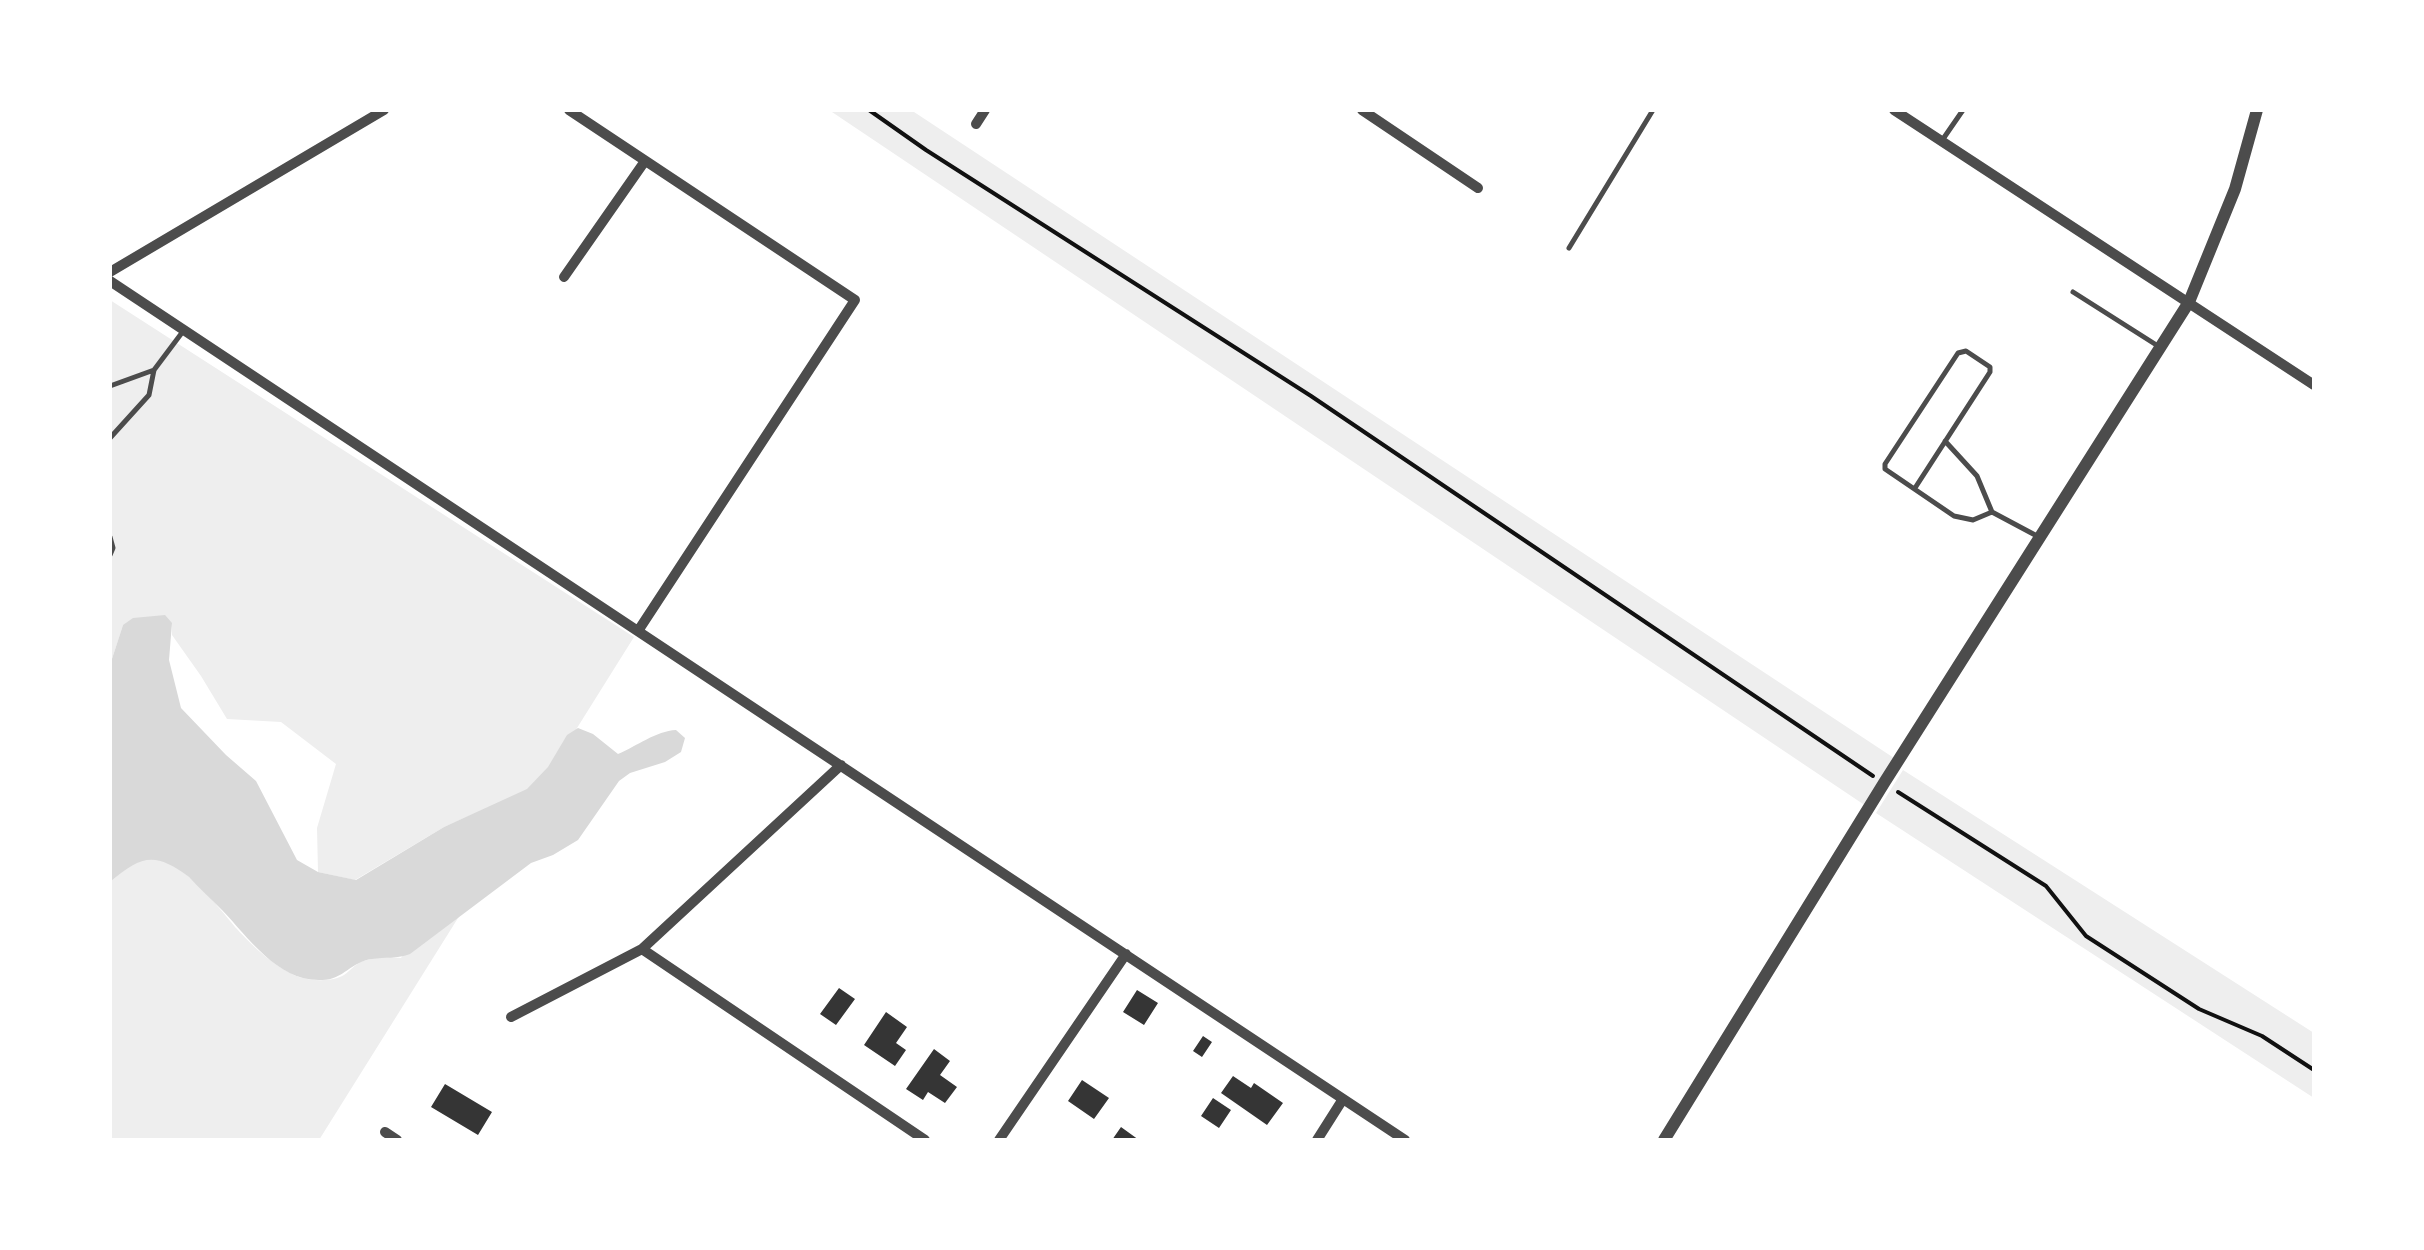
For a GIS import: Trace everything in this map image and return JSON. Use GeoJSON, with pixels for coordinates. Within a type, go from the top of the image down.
{"type":"FeatureCollection","features":[{"type":"Feature","properties":{"kind":"street"},"geometry":{"type":"LineString","coordinates":[[110,272],[384,110]]}},
{"type":"Feature","properties":{"kind":"street"},"geometry":{"type":"LineString","coordinates":[[569,110],[855,300],[638,630]]}},
{"type":"Feature","properties":{"kind":"street"},"geometry":{"type":"LineString","coordinates":[[976,124],[985,110]]}},
{"type":"Feature","properties":{"kind":"street"},"geometry":{"type":"LineString","coordinates":[[1362,110],[1478,188]]}},
{"type":"Feature","properties":{"kind":"street"},"geometry":{"type":"LineString","coordinates":[[1894,110],[2314,385]]}},
{"type":"Feature","properties":{"kind":"street"},"geometry":{"type":"LineString","coordinates":[[1664,1140],[1884,783],[2189,302],[2235,190],[2257,110]]}},
{"type":"Feature","properties":{"kind":"street"},"geometry":{"type":"LineString","coordinates":[[564,277],[644,161]]}},
{"type":"Feature","properties":{"kind":"street"},"geometry":{"type":"LineString","coordinates":[[110,281],[1406,1140]]}},
{"type":"Feature","properties":{"kind":"street"},"geometry":{"type":"LineString","coordinates":[[511,1016],[642,949],[841,765]]}},
{"type":"Feature","properties":{"kind":"street"},"geometry":{"type":"LineString","coordinates":[[642,949],[925,1140]]}},
{"type":"Feature","properties":{"kind":"street"},"geometry":{"type":"LineString","coordinates":[[999,1140],[1126,954]]}},
{"type":"Feature","properties":{"kind":"street"},"geometry":{"type":"LineString","coordinates":[[1317,1140],[1343,1100]]}},
{"type":"Feature","properties":{"kind":"street"},"geometry":{"type":"LineString","coordinates":[[385,1132],[397,1140]]}},
{"type":"Feature","properties":{"kind":"lane"},"geometry":{"type":"LineString","coordinates":[[1569,248],[1653,110]]}},
{"type":"Feature","properties":{"kind":"lane"},"geometry":{"type":"LineString","coordinates":[[1942,141],[1962,110]]}},
{"type":"Feature","properties":{"kind":"lane"},"geometry":{"type":"LineString","coordinates":[[2073,292],[2160,348]]}},
{"type":"Feature","properties":{"kind":"lane"},"geometry":{"type":"LineString","coordinates":[[110,438],[149,395],[154,370],[184,330]]}},
{"type":"Feature","properties":{"kind":"lane"},"geometry":{"type":"LineString","coordinates":[[1915,488],[1990,372],[1990,366],[1966,351],[1958,353],[1884,469],[1954,516],[1972,520],[1992,512]]}},
{"type":"Feature","properties":{"kind":"lane"},"geometry":{"type":"LineString","coordinates":[[110,386],[154,370]]}},
{"type":"Feature","properties":{"kind":"lane"},"geometry":{"type":"LineString","coordinates":[[1945,442],[1977,476],[1992,512],[2040,537]]}},
{"type":"Feature","properties":{"kind":"lane"},"geometry":{"type":"LineString","coordinates":[[110,537],[110,555]]}},
{"type":"Feature","properties":{"kind":"path"},"geometry":{"type":"LineString","coordinates":[[869,110],[1310,396],[1884,783],[2046,886],[2086,936],[2199,1009],[2262,1036],[2314,1070]]}},
{"type":"Feature","properties":{"kind":"shaded area"},"geometry":{"type":"Polygon","coordinates":[[[829,110],[911,110],[1894,758],[1866,806],[829,110]]]}},
{"type":"Feature","properties":{"kind":"shaded area"},"geometry":{"type":"Polygon","coordinates":[[[110,300],[634,637],[319,1140],[110,1140],[110,882],[138,861],[161,859],[198,885],[273,963],[304,978],[334,979],[363,961],[401,958],[505,800],[444,827],[355,880],[318,872],[317,828],[336,764],[281,722],[227,719],[172,635],[172,623],[123,625],[110,665],[110,300]]]}},
{"type":"Feature","properties":{"kind":"shaded area"},"geometry":{"type":"Polygon","coordinates":[[[165,615],[172,623],[169,660],[181,708],[256,781],[297,860],[318,872],[356,880],[444,827],[527,789],[548,767],[567,735],[578,728],[593,734],[618,754],[669,731],[676,730],[685,738],[681,752],[619,781],[578,840],[531,863],[410,954],[365,960],[329,979],[306,979],[278,966],[189,877],[166,863],[139,862],[110,882],[110,665],[123,625],[133,618],[165,615]]]}},
{"type":"Feature","properties":{"kind":"shaded area"},"geometry":{"type":"Polygon","coordinates":[[[1903,770],[2314,1033],[2314,1098],[1876,813],[1903,770]]]}},
{"type":"Feature","properties":{"kind":"building"},"geometry":{"type":"Polygon","coordinates":[[[839,988],[855,999],[836,1025],[820,1014],[839,988]]]}},
{"type":"Feature","properties":{"kind":"building"},"geometry":{"type":"Polygon","coordinates":[[[1137,990],[1158,1003],[1144,1025],[1123,1012],[1137,990]]]}},
{"type":"Feature","properties":{"kind":"building"},"geometry":{"type":"Polygon","coordinates":[[[886,1012],[907,1027],[896,1043],[906,1050],[895,1066],[864,1045],[886,1012]]]}},
{"type":"Feature","properties":{"kind":"building"},"geometry":{"type":"Polygon","coordinates":[[[1203,1036],[1212,1042],[1202,1057],[1193,1051],[1203,1036]]]}},
{"type":"Feature","properties":{"kind":"building"},"geometry":{"type":"Polygon","coordinates":[[[934,1049],[950,1061],[940,1075],[957,1087],[945,1103],[928,1092],[923,1100],[906,1089],[934,1049]]]}},
{"type":"Feature","properties":{"kind":"building"},"geometry":{"type":"Polygon","coordinates":[[[1233,1076],[1251,1088],[1254,1083],[1283,1103],[1267,1125],[1221,1093],[1233,1076]]]}},
{"type":"Feature","properties":{"kind":"building"},"geometry":{"type":"Polygon","coordinates":[[[1082,1080],[1109,1098],[1094,1119],[1068,1101],[1082,1080]]]}},
{"type":"Feature","properties":{"kind":"building"},"geometry":{"type":"Polygon","coordinates":[[[445,1084],[492,1112],[478,1135],[431,1107],[445,1084]]]}},
{"type":"Feature","properties":{"kind":"building"},"geometry":{"type":"Polygon","coordinates":[[[1213,1098],[1231,1110],[1219,1128],[1201,1116],[1213,1098]]]}},
{"type":"Feature","properties":{"kind":"building"},"geometry":{"type":"Polygon","coordinates":[[[1121,1127],[1139,1140],[1112,1140],[1121,1127]]]}}]}
